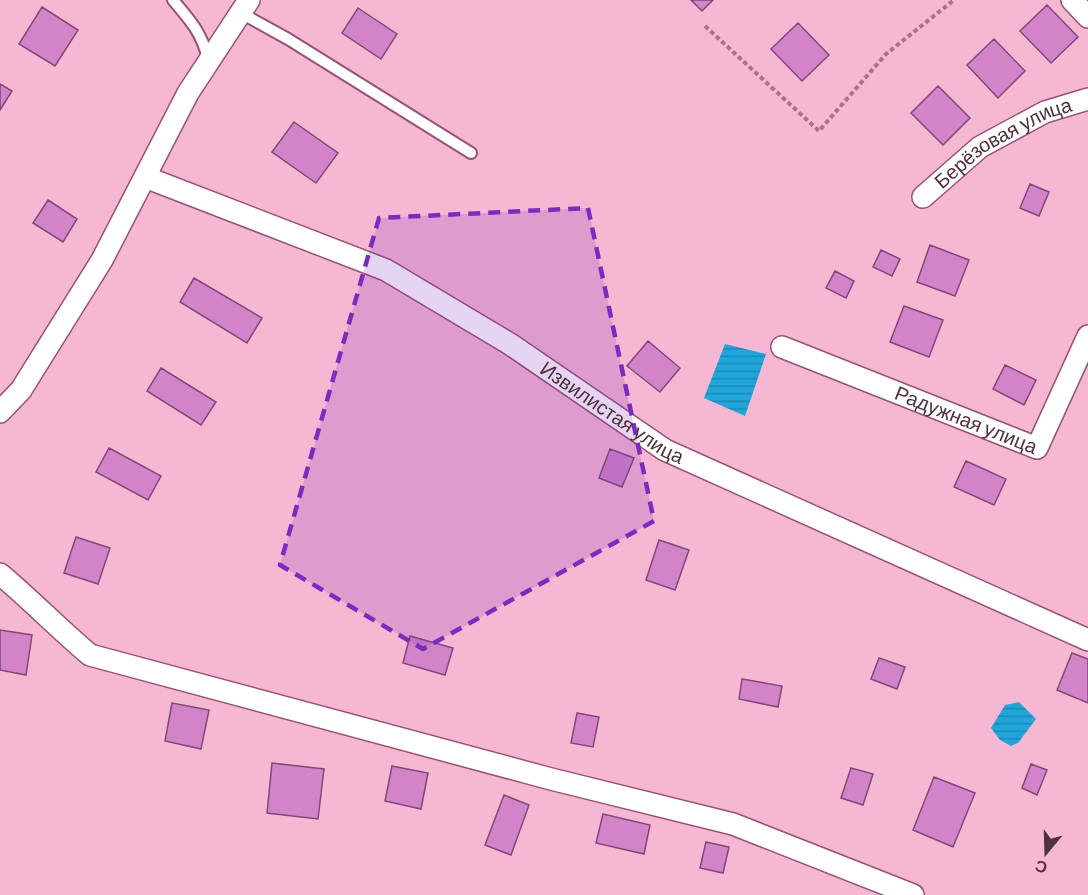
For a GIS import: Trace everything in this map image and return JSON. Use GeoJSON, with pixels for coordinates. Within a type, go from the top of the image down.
{"type":"FeatureCollection","features":[{"type":"Feature","properties":{"kind":"street"},"geometry":{"type":"LineString","coordinates":[[1072,0],[1088,17]]}},
{"type":"Feature","properties":{"kind":"street"},"geometry":{"type":"LineString","coordinates":[[0,412],[21,390],[102,260],[188,93],[245,6]]}},
{"type":"Feature","properties":{"kind":"street","name":"Берёзовая улица"},"geometry":{"type":"LineString","coordinates":[[923,197],[980,147],[1044,112],[1088,99]]}},
{"type":"Feature","properties":{"kind":"street","name":"Извилистая улица"},"geometry":{"type":"LineString","coordinates":[[145,177],[386,270],[510,344],[665,450],[909,562],[1088,640]]}},
{"type":"Feature","properties":{"kind":"street","name":"Радужная улица"},"geometry":{"type":"LineString","coordinates":[[782,347],[1037,448],[1088,336]]}},
{"type":"Feature","properties":{"kind":"street"},"geometry":{"type":"LineString","coordinates":[[0,574],[60,631],[90,655],[540,776],[733,824],[913,895]]}},
{"type":"Feature","properties":{"kind":"lane"},"geometry":{"type":"LineString","coordinates":[[172,0],[192,22],[204,41],[208,62]]}},
{"type":"Feature","properties":{"kind":"lane"},"geometry":{"type":"LineString","coordinates":[[245,6],[288,39],[471,153]]}},
{"type":"Feature","properties":{"kind":"path"},"geometry":{"type":"LineString","coordinates":[[705,26],[819,131],[886,54],[954,0]]}},
{"type":"Feature","properties":{"kind":"highlighted area"},"geometry":{"type":"Polygon","coordinates":[[[588,208],[654,521],[423,649],[280,565],[379,218],[588,208]]]}},
{"type":"Feature","properties":{"kind":"water"},"geometry":{"type":"Polygon","coordinates":[[[725,344],[766,354],[745,416],[704,398],[725,344]]]}},
{"type":"Feature","properties":{"kind":"water"},"geometry":{"type":"Polygon","coordinates":[[[1019,702],[1036,719],[1018,743],[1011,746],[1000,740],[991,728],[1005,705],[1019,702]]]}},
{"type":"Feature","properties":{"kind":"building"},"geometry":{"type":"Polygon","coordinates":[[[691,0],[713,0],[702,11],[691,0]]]}},
{"type":"Feature","properties":{"kind":"building"},"geometry":{"type":"Polygon","coordinates":[[[1047,5],[1078,37],[1051,63],[1020,31],[1047,5]]]}},
{"type":"Feature","properties":{"kind":"building"},"geometry":{"type":"Polygon","coordinates":[[[42,7],[78,30],[55,66],[19,44],[42,7]]]}},
{"type":"Feature","properties":{"kind":"building"},"geometry":{"type":"Polygon","coordinates":[[[358,8],[397,34],[381,59],[342,33],[358,8]]]}},
{"type":"Feature","properties":{"kind":"building"},"geometry":{"type":"Polygon","coordinates":[[[798,23],[829,55],[802,81],[771,49],[798,23]]]}},
{"type":"Feature","properties":{"kind":"building"},"geometry":{"type":"Polygon","coordinates":[[[994,39],[1025,71],[998,98],[967,65],[994,39]]]}},
{"type":"Feature","properties":{"kind":"building"},"geometry":{"type":"Polygon","coordinates":[[[0,84],[12,91],[0,110],[0,84]]]}},
{"type":"Feature","properties":{"kind":"building"},"geometry":{"type":"Polygon","coordinates":[[[938,86],[970,118],[943,145],[911,113],[938,86]]]}},
{"type":"Feature","properties":{"kind":"building"},"geometry":{"type":"Polygon","coordinates":[[[294,122],[338,153],[316,183],[272,152],[294,122]]]}},
{"type":"Feature","properties":{"kind":"building"},"geometry":{"type":"Polygon","coordinates":[[[1030,184],[1049,192],[1039,216],[1020,208],[1030,184]]]}},
{"type":"Feature","properties":{"kind":"building"},"geometry":{"type":"Polygon","coordinates":[[[48,200],[77,219],[63,242],[33,223],[48,200]]]}},
{"type":"Feature","properties":{"kind":"building"},"geometry":{"type":"Polygon","coordinates":[[[930,245],[969,260],[955,296],[917,282],[930,245]]]}},
{"type":"Feature","properties":{"kind":"building"},"geometry":{"type":"Polygon","coordinates":[[[881,250],[900,259],[892,276],[873,267],[881,250]]]}},
{"type":"Feature","properties":{"kind":"building"},"geometry":{"type":"Polygon","coordinates":[[[835,271],[854,281],[846,298],[826,288],[835,271]]]}},
{"type":"Feature","properties":{"kind":"building"},"geometry":{"type":"Polygon","coordinates":[[[194,278],[262,318],[247,343],[180,302],[194,278]]]}},
{"type":"Feature","properties":{"kind":"building"},"geometry":{"type":"Polygon","coordinates":[[[904,306],[943,320],[929,357],[890,342],[904,306]]]}},
{"type":"Feature","properties":{"kind":"building"},"geometry":{"type":"Polygon","coordinates":[[[648,341],[680,368],[660,392],[627,366],[648,341]]]}},
{"type":"Feature","properties":{"kind":"building"},"geometry":{"type":"Polygon","coordinates":[[[1005,365],[1036,380],[1024,405],[993,389],[1005,365]]]}},
{"type":"Feature","properties":{"kind":"building"},"geometry":{"type":"Polygon","coordinates":[[[161,368],[216,402],[201,425],[147,391],[161,368]]]}},
{"type":"Feature","properties":{"kind":"building"},"geometry":{"type":"Polygon","coordinates":[[[109,448],[161,476],[148,500],[96,472],[109,448]]]}},
{"type":"Feature","properties":{"kind":"building"},"geometry":{"type":"Polygon","coordinates":[[[610,449],[634,458],[622,487],[599,478],[610,449]]]}},
{"type":"Feature","properties":{"kind":"building"},"geometry":{"type":"Polygon","coordinates":[[[966,461],[1006,479],[994,505],[954,487],[966,461]]]}},
{"type":"Feature","properties":{"kind":"building"},"geometry":{"type":"Polygon","coordinates":[[[76,537],[110,548],[98,584],[64,573],[76,537]]]}},
{"type":"Feature","properties":{"kind":"building"},"geometry":{"type":"Polygon","coordinates":[[[659,540],[689,550],[675,590],[646,580],[659,540]]]}},
{"type":"Feature","properties":{"kind":"building"},"geometry":{"type":"Polygon","coordinates":[[[0,630],[32,635],[26,675],[0,670],[0,630]]]}},
{"type":"Feature","properties":{"kind":"building"},"geometry":{"type":"Polygon","coordinates":[[[410,636],[453,648],[445,675],[403,663],[410,636]]]}},
{"type":"Feature","properties":{"kind":"building"},"geometry":{"type":"Polygon","coordinates":[[[1072,653],[1088,659],[1088,703],[1057,690],[1072,653]]]}},
{"type":"Feature","properties":{"kind":"building"},"geometry":{"type":"Polygon","coordinates":[[[879,658],[905,667],[897,689],[871,679],[879,658]]]}},
{"type":"Feature","properties":{"kind":"building"},"geometry":{"type":"Polygon","coordinates":[[[742,679],[782,686],[778,707],[739,699],[742,679]]]}},
{"type":"Feature","properties":{"kind":"building"},"geometry":{"type":"Polygon","coordinates":[[[172,703],[209,710],[201,749],[165,741],[172,703]]]}},
{"type":"Feature","properties":{"kind":"building"},"geometry":{"type":"Polygon","coordinates":[[[577,713],[599,717],[593,747],[571,743],[577,713]]]}},
{"type":"Feature","properties":{"kind":"building"},"geometry":{"type":"Polygon","coordinates":[[[272,763],[324,769],[318,819],[267,813],[272,763]]]}},
{"type":"Feature","properties":{"kind":"building"},"geometry":{"type":"Polygon","coordinates":[[[1031,764],[1047,770],[1037,795],[1022,788],[1031,764]]]}},
{"type":"Feature","properties":{"kind":"building"},"geometry":{"type":"Polygon","coordinates":[[[392,766],[428,773],[421,809],[385,801],[392,766]]]}},
{"type":"Feature","properties":{"kind":"building"},"geometry":{"type":"Polygon","coordinates":[[[851,768],[873,774],[863,805],[841,798],[851,768]]]}},
{"type":"Feature","properties":{"kind":"building"},"geometry":{"type":"Polygon","coordinates":[[[934,777],[975,793],[953,847],[913,830],[934,777]]]}},
{"type":"Feature","properties":{"kind":"building"},"geometry":{"type":"Polygon","coordinates":[[[504,795],[529,805],[511,855],[485,845],[504,795]]]}},
{"type":"Feature","properties":{"kind":"building"},"geometry":{"type":"Polygon","coordinates":[[[603,814],[650,825],[644,854],[596,843],[603,814]]]}},
{"type":"Feature","properties":{"kind":"building"},"geometry":{"type":"Polygon","coordinates":[[[706,842],[729,847],[723,873],[700,868],[706,842]]]}}]}
